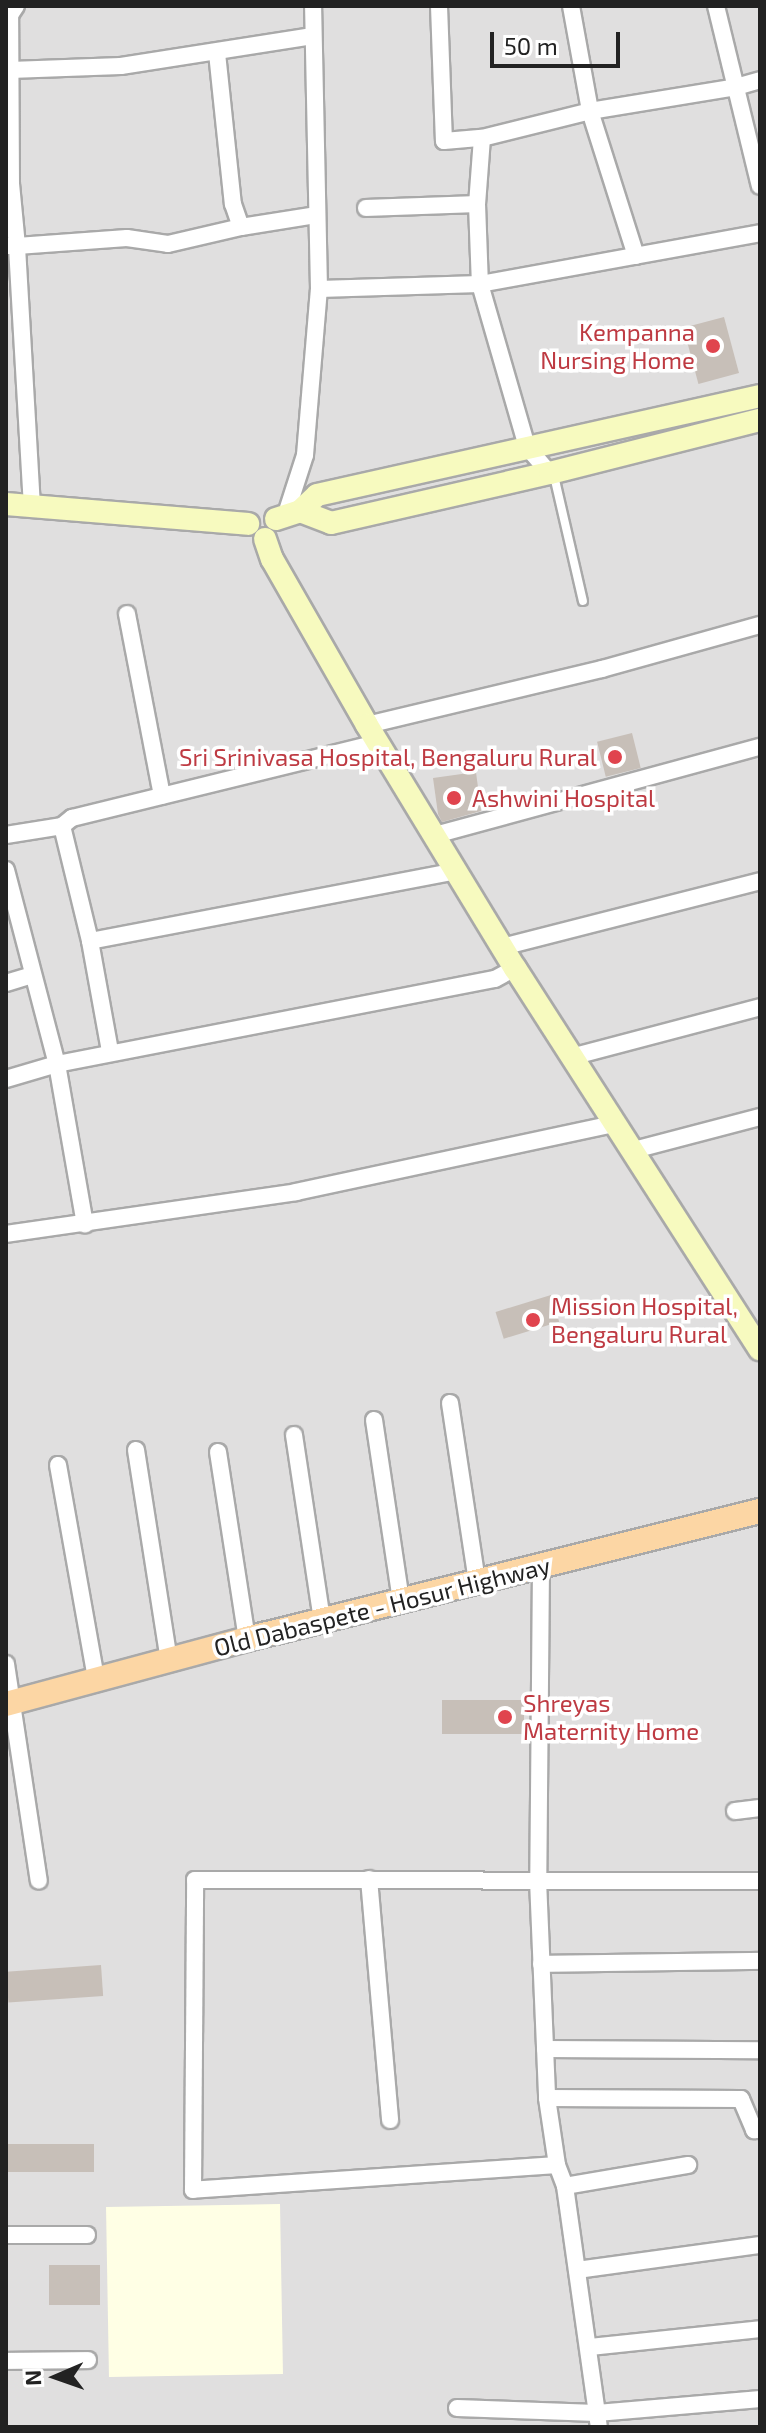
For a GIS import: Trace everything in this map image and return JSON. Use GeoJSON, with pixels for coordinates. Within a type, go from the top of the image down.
{"type":"FeatureCollection","features":[{"type":"Feature","properties":{"kind":"main road"},"geometry":{"type":"LineString","coordinates":[[265,539],[287,515],[317,495],[760,396]]}},
{"type":"Feature","properties":{"kind":"main road"},"geometry":{"type":"LineString","coordinates":[[265,539],[254,537],[248,524],[249,517],[258,511],[331,523],[550,473],[760,420]]}},
{"type":"Feature","properties":{"kind":"main road"},"geometry":{"type":"LineString","coordinates":[[6,504],[248,524]]}},
{"type":"Feature","properties":{"kind":"main road"},"geometry":{"type":"LineString","coordinates":[[265,539],[272,559],[373,734],[502,947],[575,1056],[760,1349]]}},
{"type":"Feature","properties":{"kind":"main road","name":"Old Dabaspete - Hosur Highway"},"geometry":{"type":"LineString","coordinates":[[9,1703],[247,1639],[760,1511]]}},
{"type":"Feature","properties":{"kind":"street"},"geometry":{"type":"LineString","coordinates":[[16,6],[10,15],[12,246],[32,507]]}},
{"type":"Feature","properties":{"kind":"street"},"geometry":{"type":"LineString","coordinates":[[287,515],[305,455],[319,289],[313,6]]}},
{"type":"Feature","properties":{"kind":"street"},"geometry":{"type":"LineString","coordinates":[[439,6],[444,141],[482,138],[590,111],[736,87],[760,80]]}},
{"type":"Feature","properties":{"kind":"street"},"geometry":{"type":"LineString","coordinates":[[571,6],[590,111],[636,256]]}},
{"type":"Feature","properties":{"kind":"street"},"geometry":{"type":"LineString","coordinates":[[716,6],[760,186]]}},
{"type":"Feature","properties":{"kind":"street"},"geometry":{"type":"LineString","coordinates":[[10,70],[121,66],[313,36]]}},
{"type":"Feature","properties":{"kind":"street"},"geometry":{"type":"LineString","coordinates":[[217,53],[233,204],[241,227]]}},
{"type":"Feature","properties":{"kind":"street"},"geometry":{"type":"LineString","coordinates":[[482,138],[477,204],[480,284],[527,447],[550,473]]}},
{"type":"Feature","properties":{"kind":"street"},"geometry":{"type":"LineString","coordinates":[[366,208],[477,204]]}},
{"type":"Feature","properties":{"kind":"street"},"geometry":{"type":"LineString","coordinates":[[12,246],[127,238],[168,244],[241,227],[317,215]]}},
{"type":"Feature","properties":{"kind":"street"},"geometry":{"type":"LineString","coordinates":[[319,289],[480,284],[760,233]]}},
{"type":"Feature","properties":{"kind":"street"},"geometry":{"type":"LineString","coordinates":[[127,614],[162,796]]}},
{"type":"Feature","properties":{"kind":"street"},"geometry":{"type":"LineString","coordinates":[[6,835],[62,826],[72,818],[162,796],[760,625]]}},
{"type":"Feature","properties":{"kind":"street"},"geometry":{"type":"LineString","coordinates":[[435,835],[760,747]]}},
{"type":"Feature","properties":{"kind":"street"},"geometry":{"type":"LineString","coordinates":[[62,826],[90,941],[110,1051]]}},
{"type":"Feature","properties":{"kind":"street"},"geometry":{"type":"LineString","coordinates":[[6,870],[57,1064],[85,1225]]}},
{"type":"Feature","properties":{"kind":"street"},"geometry":{"type":"LineString","coordinates":[[90,941],[457,871]]}},
{"type":"Feature","properties":{"kind":"street"},"geometry":{"type":"LineString","coordinates":[[502,947],[760,881]]}},
{"type":"Feature","properties":{"kind":"street"},"geometry":{"type":"LineString","coordinates":[[6,1079],[110,1051],[196,1039],[495,979],[515,968]]}},
{"type":"Feature","properties":{"kind":"street"},"geometry":{"type":"LineString","coordinates":[[6,983],[33,975]]}},
{"type":"Feature","properties":{"kind":"street"},"geometry":{"type":"LineString","coordinates":[[575,1056],[760,1007]]}},
{"type":"Feature","properties":{"kind":"street"},"geometry":{"type":"LineString","coordinates":[[634,1150],[760,1117]]}},
{"type":"Feature","properties":{"kind":"street"},"geometry":{"type":"LineString","coordinates":[[6,1234],[85,1225],[296,1192],[617,1123]]}},
{"type":"Feature","properties":{"kind":"street"},"geometry":{"type":"LineString","coordinates":[[450,1403],[477,1582]]}},
{"type":"Feature","properties":{"kind":"street"},"geometry":{"type":"LineString","coordinates":[[374,1420],[401,1601]]}},
{"type":"Feature","properties":{"kind":"street"},"geometry":{"type":"LineString","coordinates":[[294,1435],[322,1621]]}},
{"type":"Feature","properties":{"kind":"street"},"geometry":{"type":"LineString","coordinates":[[136,1450],[169,1660]]}},
{"type":"Feature","properties":{"kind":"street"},"geometry":{"type":"LineString","coordinates":[[218,1452],[247,1639]]}},
{"type":"Feature","properties":{"kind":"street"},"geometry":{"type":"LineString","coordinates":[[58,1465],[96,1679]]}},
{"type":"Feature","properties":{"kind":"street"},"geometry":{"type":"LineString","coordinates":[[541,1566],[538,1880],[547,2098],[557,2165],[565,2186],[598,2420]]}},
{"type":"Feature","properties":{"kind":"street"},"geometry":{"type":"LineString","coordinates":[[6,1664],[9,1703],[39,1881]]}},
{"type":"Feature","properties":{"kind":"street"},"geometry":{"type":"LineString","coordinates":[[735,1811],[760,1808]]}},
{"type":"Feature","properties":{"kind":"street"},"geometry":{"type":"LineString","coordinates":[[369,1879],[390,2120]]}},
{"type":"Feature","properties":{"kind":"street"},"geometry":{"type":"LineString","coordinates":[[557,2165],[193,2190],[195,1880],[760,1881]]}},
{"type":"Feature","properties":{"kind":"street"},"geometry":{"type":"LineString","coordinates":[[541,1964],[760,1961]]}},
{"type":"Feature","properties":{"kind":"street"},"geometry":{"type":"LineString","coordinates":[[545,2049],[760,2050]]}},
{"type":"Feature","properties":{"kind":"street"},"geometry":{"type":"LineString","coordinates":[[547,2098],[741,2099],[754,2130],[760,2130]]}},
{"type":"Feature","properties":{"kind":"street"},"geometry":{"type":"LineString","coordinates":[[565,2186],[688,2165]]}},
{"type":"Feature","properties":{"kind":"street"},"geometry":{"type":"LineString","coordinates":[[6,2235],[87,2235]]}},
{"type":"Feature","properties":{"kind":"street"},"geometry":{"type":"LineString","coordinates":[[577,2270],[760,2245]]}},
{"type":"Feature","properties":{"kind":"street"},"geometry":{"type":"LineString","coordinates":[[590,2347],[760,2329]]}},
{"type":"Feature","properties":{"kind":"street"},"geometry":{"type":"LineString","coordinates":[[6,2361],[88,2360]]}},
{"type":"Feature","properties":{"kind":"street"},"geometry":{"type":"LineString","coordinates":[[457,2408],[598,2420],[760,2399]]}},
{"type":"Feature","properties":{"kind":"lane"},"geometry":{"type":"LineString","coordinates":[[550,473],[555,480],[583,601]]}},
{"type":"Feature","properties":{"kind":"shaded area"},"geometry":{"type":"Polygon","coordinates":[[[6,6],[760,6],[760,2427],[6,2427],[6,6]]]}},
{"type":"Feature","properties":{"kind":"shaded area"},"geometry":{"type":"Polygon","coordinates":[[[280,2204],[283,2374],[109,2377],[106,2207],[280,2204]]]}},
{"type":"Feature","properties":{"kind":"building"},"geometry":{"type":"Polygon","coordinates":[[[724,317],[739,373],[698,384],[683,328],[724,317]]]}},
{"type":"Feature","properties":{"kind":"building"},"geometry":{"type":"Polygon","coordinates":[[[632,733],[641,768],[606,777],[597,742],[632,733]]]}},
{"type":"Feature","properties":{"kind":"building"},"geometry":{"type":"Polygon","coordinates":[[[476,772],[481,811],[442,822],[433,778],[476,772]]]}},
{"type":"Feature","properties":{"kind":"building"},"geometry":{"type":"Polygon","coordinates":[[[551,1295],[559,1322],[504,1339],[496,1312],[551,1295]]]}},
{"type":"Feature","properties":{"kind":"building"},"geometry":{"type":"Polygon","coordinates":[[[442,1700],[524,1700],[524,1734],[442,1734],[442,1700]]]}},
{"type":"Feature","properties":{"kind":"building"},"geometry":{"type":"Polygon","coordinates":[[[101,1965],[103,1996],[8,2003],[6,1972],[101,1965]]]}},
{"type":"Feature","properties":{"kind":"building"},"geometry":{"type":"Polygon","coordinates":[[[6,2144],[94,2144],[94,2172],[6,2172],[6,2144]]]}},
{"type":"Feature","properties":{"kind":"building"},"geometry":{"type":"Polygon","coordinates":[[[49,2265],[100,2265],[100,2305],[49,2305],[49,2265]]]}},
{"type":"Feature","properties":{"kind":"place","name":"Kempanna Nursing Home"},"geometry":{"type":"Point","coordinates":[713,346]}},
{"type":"Feature","properties":{"kind":"place","name":"Sri Srinivasa Hospital, Bengaluru Rural"},"geometry":{"type":"Point","coordinates":[615,757]}},
{"type":"Feature","properties":{"kind":"place","name":"Ashwini Hospital"},"geometry":{"type":"Point","coordinates":[454,798]}},
{"type":"Feature","properties":{"kind":"place","name":"Mission Hospital, Bengaluru Rural"},"geometry":{"type":"Point","coordinates":[533,1320]}},
{"type":"Feature","properties":{"kind":"place","name":"Shreyas Maternity Home"},"geometry":{"type":"Point","coordinates":[505,1717]}}]}
